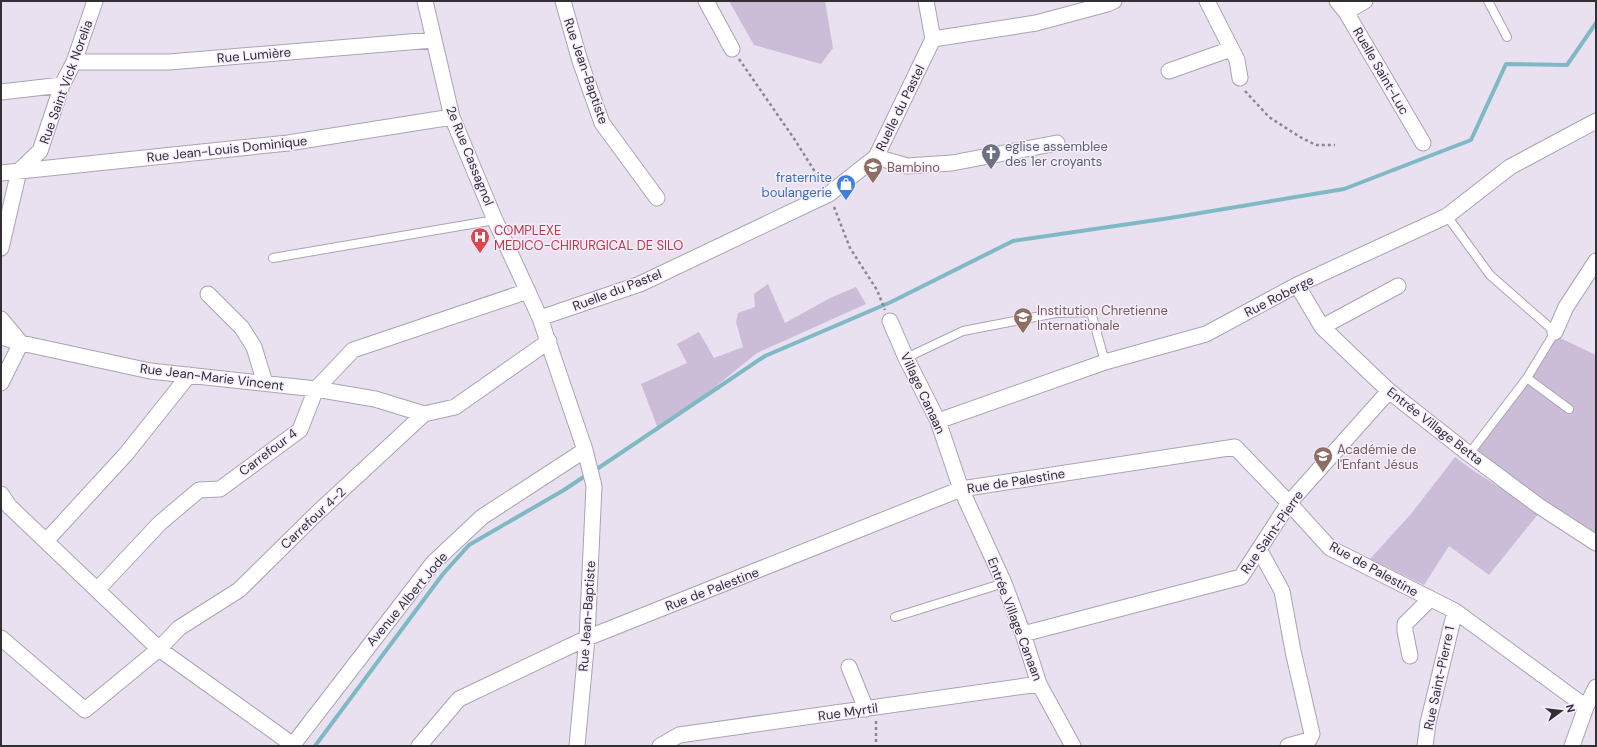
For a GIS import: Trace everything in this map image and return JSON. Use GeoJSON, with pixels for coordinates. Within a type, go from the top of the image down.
{"type":"FeatureCollection","features":[{"type":"Feature","properties":{"kind":"street","name":"Rue Saint Vick Norelia"},"geometry":{"type":"LineString","coordinates":[[19,171],[40,151],[62,85],[74,62],[95,1]]}},
{"type":"Feature","properties":{"kind":"street","name":"2e Rue Cassagnol"},"geometry":{"type":"LineString","coordinates":[[425,1],[452,117],[495,220],[540,318],[587,456]]}},
{"type":"Feature","properties":{"kind":"street","name":"Rue Jean-Baptiste"},"geometry":{"type":"LineString","coordinates":[[563,1],[580,61],[602,123],[657,198]]}},
{"type":"Feature","properties":{"kind":"street"},"geometry":{"type":"LineString","coordinates":[[706,1],[732,49]]}},
{"type":"Feature","properties":{"kind":"street"},"geometry":{"type":"LineString","coordinates":[[926,1],[934,39],[1036,23],[1114,1]]}},
{"type":"Feature","properties":{"kind":"street"},"geometry":{"type":"LineString","coordinates":[[1207,1],[1236,60],[1240,78]]}},
{"type":"Feature","properties":{"kind":"street"},"geometry":{"type":"LineString","coordinates":[[1342,6],[1365,1]]}},
{"type":"Feature","properties":{"kind":"street","name":"Ruelle Saint-Luc"},"geometry":{"type":"LineString","coordinates":[[1342,6],[1424,143]]}},
{"type":"Feature","properties":{"kind":"street","name":"Ruelle du Pastel"},"geometry":{"type":"LineString","coordinates":[[540,318],[640,284],[829,194],[876,157],[934,39]]}},
{"type":"Feature","properties":{"kind":"street","name":"Rue Lumière"},"geometry":{"type":"LineString","coordinates":[[74,62],[169,62],[433,40]]}},
{"type":"Feature","properties":{"kind":"street"},"geometry":{"type":"LineString","coordinates":[[1169,71],[1231,49]]}},
{"type":"Feature","properties":{"kind":"street"},"geometry":{"type":"LineString","coordinates":[[1,92],[62,85]]}},
{"type":"Feature","properties":{"kind":"street","name":"Rue Jean-Louis Dominique"},"geometry":{"type":"LineString","coordinates":[[1,173],[288,143],[452,117]]}},
{"type":"Feature","properties":{"kind":"street","name":"Rue Roberge"},"geometry":{"type":"LineString","coordinates":[[938,421],[1105,362],[1206,334],[1297,285],[1447,216],[1510,167],[1596,121]]}},
{"type":"Feature","properties":{"kind":"street"},"geometry":{"type":"LineString","coordinates":[[876,157],[907,166],[952,163],[1057,143]]}},
{"type":"Feature","properties":{"kind":"street"},"geometry":{"type":"LineString","coordinates":[[1,248],[19,171]]}},
{"type":"Feature","properties":{"kind":"street"},"geometry":{"type":"LineString","coordinates":[[1555,332],[1566,307],[1596,261]]}},
{"type":"Feature","properties":{"kind":"street","name":"Entrée Village Betta"},"geometry":{"type":"LineString","coordinates":[[1297,285],[1322,327],[1389,391],[1469,454],[1539,506],[1596,543]]}},
{"type":"Feature","properties":{"kind":"street"},"geometry":{"type":"LineString","coordinates":[[1322,327],[1398,286]]}},
{"type":"Feature","properties":{"kind":"street","name":"Carrefour 4"},"geometry":{"type":"LineString","coordinates":[[97,590],[160,523],[200,490],[220,489],[300,430],[316,389],[353,350],[528,291]]}},
{"type":"Feature","properties":{"kind":"street"},"geometry":{"type":"LineString","coordinates":[[208,294],[242,328],[254,347],[265,383]]}},
{"type":"Feature","properties":{"kind":"street"},"geometry":{"type":"LineString","coordinates":[[1,319],[21,343],[1,383]]}},
{"type":"Feature","properties":{"kind":"street","name":"Village Canaan"},"geometry":{"type":"LineString","coordinates":[[890,321],[906,358],[938,421],[962,489]]}},
{"type":"Feature","properties":{"kind":"street","name":"Rue Jean-Marie Vincent"},"geometry":{"type":"LineString","coordinates":[[1,337],[21,343],[150,371],[316,389],[375,399],[424,414]]}},
{"type":"Feature","properties":{"kind":"street"},"geometry":{"type":"LineString","coordinates":[[424,414],[455,407],[549,341]]}},
{"type":"Feature","properties":{"kind":"street"},"geometry":{"type":"LineString","coordinates":[[46,541],[126,454],[189,376]]}},
{"type":"Feature","properties":{"kind":"street","name":"Rue Saint-Pierre"},"geometry":{"type":"LineString","coordinates":[[1023,634],[1242,577],[1260,551],[1289,503],[1389,391]]}},
{"type":"Feature","properties":{"kind":"street","name":"Carrefour 4-2"},"geometry":{"type":"LineString","coordinates":[[1,638],[86,710],[159,649],[179,628],[239,590],[315,515],[424,414]]}},
{"type":"Feature","properties":{"kind":"street","name":"Rue de Palestine"},"geometry":{"type":"LineString","coordinates":[[419,746],[459,699],[587,638],[962,489],[1235,447],[1330,548],[1454,611],[1586,707]]}},
{"type":"Feature","properties":{"kind":"street","name":"Rue Jean-Baptiste"},"geometry":{"type":"LineString","coordinates":[[577,746],[587,638],[594,486],[587,456]]}},
{"type":"Feature","properties":{"kind":"street","name":"Avenue Albert Jode"},"geometry":{"type":"LineString","coordinates":[[292,745],[433,563],[482,517],[587,456]]}},
{"type":"Feature","properties":{"kind":"street","name":"Entrée Village Canaan"},"geometry":{"type":"LineString","coordinates":[[962,489],[1004,583],[1023,634],[1039,684],[1073,746]]}},
{"type":"Feature","properties":{"kind":"street"},"geometry":{"type":"LineString","coordinates":[[1,494],[9,506],[159,649],[292,745]]}},
{"type":"Feature","properties":{"kind":"street"},"geometry":{"type":"LineString","coordinates":[[1260,551],[1282,591],[1293,651],[1312,734],[1309,740],[1288,746]]}},
{"type":"Feature","properties":{"kind":"street"},"geometry":{"type":"LineString","coordinates":[[1410,656],[1405,624],[1430,599]]}},
{"type":"Feature","properties":{"kind":"street","name":"Rue Saint-Pierre 1"},"geometry":{"type":"LineString","coordinates":[[1425,746],[1428,723],[1454,611]]}},
{"type":"Feature","properties":{"kind":"street"},"geometry":{"type":"LineString","coordinates":[[849,667],[871,708]]}},
{"type":"Feature","properties":{"kind":"street","name":"Rue Myrtil"},"geometry":{"type":"LineString","coordinates":[[660,746],[679,735],[1039,684]]}},
{"type":"Feature","properties":{"kind":"street"},"geometry":{"type":"LineString","coordinates":[[1572,746],[1586,707],[1596,687]]}},
{"type":"Feature","properties":{"kind":"lane"},"geometry":{"type":"LineString","coordinates":[[1488,1],[1507,37]]}},
{"type":"Feature","properties":{"kind":"lane"},"geometry":{"type":"LineString","coordinates":[[1447,216],[1490,275],[1555,332],[1527,378],[1469,454]]}},
{"type":"Feature","properties":{"kind":"lane"},"geometry":{"type":"LineString","coordinates":[[273,258],[495,220]]}},
{"type":"Feature","properties":{"kind":"lane"},"geometry":{"type":"LineString","coordinates":[[906,358],[963,331],[1056,313],[1091,312],[1105,362]]}},
{"type":"Feature","properties":{"kind":"lane"},"geometry":{"type":"LineString","coordinates":[[1527,378],[1569,409]]}},
{"type":"Feature","properties":{"kind":"lane"},"geometry":{"type":"LineString","coordinates":[[895,617],[1004,583]]}},
{"type":"Feature","properties":{"kind":"path"},"geometry":{"type":"LineString","coordinates":[[732,49],[795,140],[829,194],[850,248],[876,290],[890,321]]}},
{"type":"Feature","properties":{"kind":"path"},"geometry":{"type":"LineString","coordinates":[[1240,78],[1244,90],[1270,117],[1300,137],[1316,145],[1335,145]]}},
{"type":"Feature","properties":{"kind":"path"},"geometry":{"type":"LineString","coordinates":[[871,708],[876,746]]}},
{"type":"Feature","properties":{"kind":"shaded area"},"geometry":{"type":"Polygon","coordinates":[[[729,1],[825,1],[833,48],[821,64],[754,45],[729,1]]]}},
{"type":"Feature","properties":{"kind":"shaded area"},"geometry":{"type":"Polygon","coordinates":[[[768,284],[785,323],[830,298],[856,287],[866,304],[757,353],[704,396],[657,426],[641,384],[687,363],[677,344],[699,332],[714,358],[743,347],[736,322],[738,313],[755,307],[754,294],[768,284]]]}},
{"type":"Feature","properties":{"kind":"shaded area"},"geometry":{"type":"Polygon","coordinates":[[[1558,337],[1596,355],[1596,533],[1515,482],[1473,448],[1558,337]]]}},
{"type":"Feature","properties":{"kind":"shaded area"},"geometry":{"type":"Polygon","coordinates":[[[1455,457],[1539,513],[1489,575],[1449,546],[1424,585],[1370,559],[1411,514],[1455,457]]]}},
{"type":"Feature","properties":{"kind":"waterway"},"geometry":{"type":"LineString","coordinates":[[594,471],[765,356],[891,302],[1013,241],[1170,218],[1344,189],[1471,140],[1506,64],[1567,65],[1596,23]]}},
{"type":"Feature","properties":{"kind":"waterway"},"geometry":{"type":"LineString","coordinates":[[315,746],[443,574],[469,545],[564,490],[588,474]]}},
{"type":"Feature","properties":{"kind":"place","name":"eglise assemblee des 1er croyants"},"geometry":{"type":"Point","coordinates":[991,170]}},
{"type":"Feature","properties":{"kind":"place","name":"Bambino"},"geometry":{"type":"Point","coordinates":[873,184]}},
{"type":"Feature","properties":{"kind":"place","name":"fraternite boulangerie"},"geometry":{"type":"Point","coordinates":[846,201]}},
{"type":"Feature","properties":{"kind":"place","name":"COMPLEXE MEDICO-CHIRURGICAL DE SILO"},"geometry":{"type":"Point","coordinates":[480,254]}},
{"type":"Feature","properties":{"kind":"place","name":"Institution Chretienne Internationale"},"geometry":{"type":"Point","coordinates":[1023,334]}},
{"type":"Feature","properties":{"kind":"place","name":"Académie de l'Enfant Jésus"},"geometry":{"type":"Point","coordinates":[1323,473]}}]}
